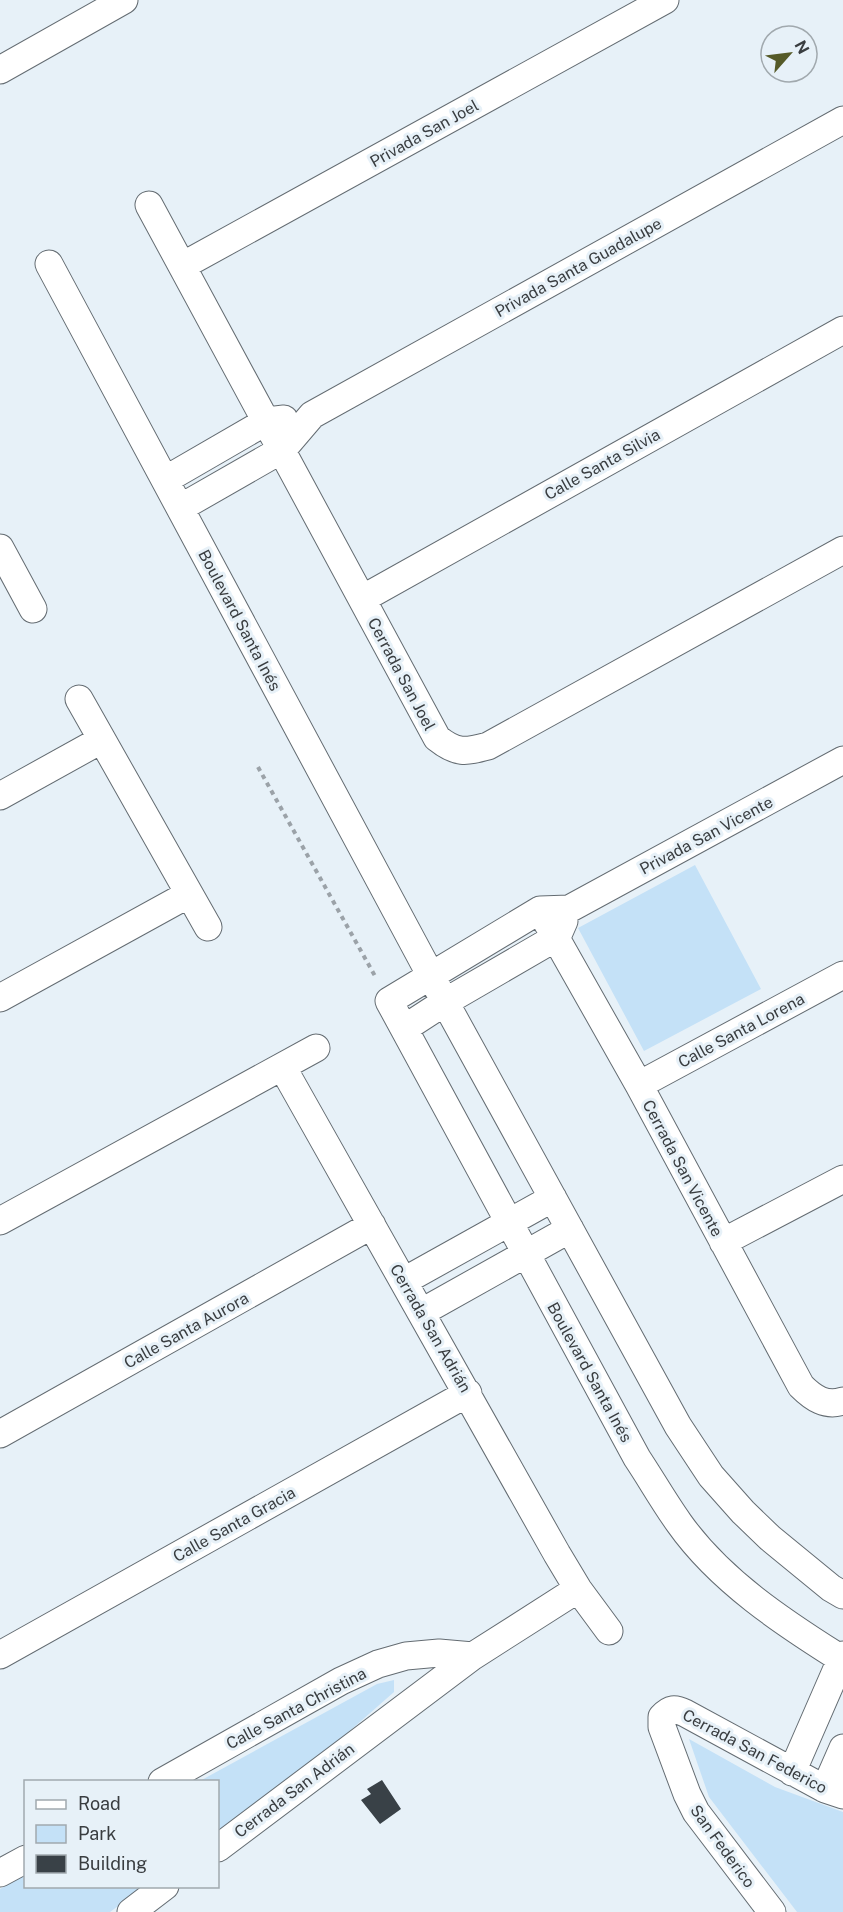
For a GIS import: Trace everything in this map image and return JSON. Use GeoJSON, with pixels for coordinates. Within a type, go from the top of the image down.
{"type":"FeatureCollection","features":[{"type":"Feature","properties":{"kind":"street"},"geometry":{"type":"LineString","coordinates":[[0,70],[124,0]]}},
{"type":"Feature","properties":{"kind":"street","name":"Privada San Joel"},"geometry":{"type":"LineString","coordinates":[[182,266],[665,0]]}},
{"type":"Feature","properties":{"kind":"street","name":"Privada Santa Guadalupe"},"geometry":{"type":"LineString","coordinates":[[180,508],[283,449],[312,415],[843,120]]}},
{"type":"Feature","properties":{"kind":"street","name":"Cerrada San Joel"},"geometry":{"type":"LineString","coordinates":[[149,205],[283,449],[437,738],[449,747],[465,752],[488,746],[843,550]]}},
{"type":"Feature","properties":{"kind":"street","name":"Boulevard Santa Inés"},"geometry":{"type":"LineString","coordinates":[[49,264],[445,1002],[678,1426],[711,1476],[770,1538],[831,1588],[843,1595]]}},
{"type":"Feature","properties":{"kind":"street","name":"Calle Santa Silvia"},"geometry":{"type":"LineString","coordinates":[[362,599],[843,330]]}},
{"type":"Feature","properties":{"kind":"street","name":"Privada Santa Guadalupe"},"geometry":{"type":"LineString","coordinates":[[165,480],[267,421],[312,415]]}},
{"type":"Feature","properties":{"kind":"street"},"geometry":{"type":"LineString","coordinates":[[0,548],[7,578],[33,609]]}},
{"type":"Feature","properties":{"kind":"street"},"geometry":{"type":"LineString","coordinates":[[79,699],[208,927]]}},
{"type":"Feature","properties":{"kind":"street"},"geometry":{"type":"LineString","coordinates":[[0,796],[101,740]]}},
{"type":"Feature","properties":{"kind":"street","name":"Privada San Vicente"},"geometry":{"type":"LineString","coordinates":[[431,976],[540,910],[569,909],[843,760]]}},
{"type":"Feature","properties":{"kind":"street"},"geometry":{"type":"LineString","coordinates":[[0,998],[189,894]]}},
{"type":"Feature","properties":{"kind":"street"},"geometry":{"type":"LineString","coordinates":[[405,1028],[557,937],[569,909]]}},
{"type":"Feature","properties":{"kind":"street","name":"Cerrada San Vicente"},"geometry":{"type":"LineString","coordinates":[[540,910],[639,1085],[801,1386],[810,1395],[823,1402],[843,1401]]}},
{"type":"Feature","properties":{"kind":"street","name":"Calle Santa Lorena"},"geometry":{"type":"LineString","coordinates":[[639,1085],[843,975]]}},
{"type":"Feature","properties":{"kind":"street"},"geometry":{"type":"LineString","coordinates":[[389,1001],[431,976]]}},
{"type":"Feature","properties":{"kind":"street","name":"Boulevard Santa Inés"},"geometry":{"type":"LineString","coordinates":[[389,1001],[637,1458],[680,1524],[708,1557],[736,1583],[793,1629],[842,1658]]}},
{"type":"Feature","properties":{"kind":"street"},"geometry":{"type":"LineString","coordinates":[[0,1221],[316,1048]]}},
{"type":"Feature","properties":{"kind":"street","name":"Cerrada San Adrián"},"geometry":{"type":"LineString","coordinates":[[283,1068],[557,1554],[578,1589],[609,1631]]}},
{"type":"Feature","properties":{"kind":"street"},"geometry":{"type":"LineString","coordinates":[[723,1242],[843,1179]]}},
{"type":"Feature","properties":{"kind":"street"},"geometry":{"type":"LineString","coordinates":[[404,1281],[553,1198]]}},
{"type":"Feature","properties":{"kind":"street","name":"Calle Santa Aurora"},"geometry":{"type":"LineString","coordinates":[[0,1434],[372,1225]]}},
{"type":"Feature","properties":{"kind":"street"},"geometry":{"type":"LineString","coordinates":[[422,1312],[570,1229]]}},
{"type":"Feature","properties":{"kind":"street","name":"Calle Santa Gracia"},"geometry":{"type":"LineString","coordinates":[[0,1655],[468,1393]]}},
{"type":"Feature","properties":{"kind":"street","name":"Cerrada San Adrián"},"geometry":{"type":"LineString","coordinates":[[219,1847],[473,1656],[578,1589]]}},
{"type":"Feature","properties":{"kind":"street","name":"Calle Santa Christina"},"geometry":{"type":"LineString","coordinates":[[166,1780],[341,1681],[378,1664],[406,1656],[439,1653],[473,1656]]}},
{"type":"Feature","properties":{"kind":"street"},"geometry":{"type":"LineString","coordinates":[[792,1772],[842,1658]]}},
{"type":"Feature","properties":{"kind":"street","name":"Cerrada San Federico"},"geometry":{"type":"LineString","coordinates":[[668,1710],[675,1709],[685,1713],[792,1772],[834,1792]]}},
{"type":"Feature","properties":{"kind":"street","name":"San Federico"},"geometry":{"type":"LineString","coordinates":[[668,1710],[662,1717],[662,1727],[696,1812],[772,1912]]}},
{"type":"Feature","properties":{"kind":"street"},"geometry":{"type":"LineString","coordinates":[[834,1792],[843,1748]]}},
{"type":"Feature","properties":{"kind":"street"},"geometry":{"type":"LineString","coordinates":[[0,1873],[24,1860]]}},
{"type":"Feature","properties":{"kind":"street"},"geometry":{"type":"LineString","coordinates":[[131,1912],[164,1888]]}},
{"type":"Feature","properties":{"kind":"path"},"geometry":{"type":"LineString","coordinates":[[258,767],[389,1001]]}},
{"type":"Feature","properties":{"kind":"green space"},"geometry":{"type":"Polygon","coordinates":[[[695,865],[761,989],[644,1051],[578,928],[695,865]]]}},
{"type":"Feature","properties":{"kind":"green space"},"geometry":{"type":"Polygon","coordinates":[[[394,1680],[394,1692],[328,1750],[219,1831],[219,1780],[202,1780],[377,1684],[394,1680]]]}},
{"type":"Feature","properties":{"kind":"green space"},"geometry":{"type":"Polygon","coordinates":[[[689,1739],[775,1787],[843,1812],[843,1912],[797,1912],[709,1797],[689,1739]]]}},
{"type":"Feature","properties":{"kind":"green space"},"geometry":{"type":"Polygon","coordinates":[[[24,1876],[24,1888],[143,1888],[110,1912],[0,1912],[0,1889],[24,1876]]]}},
{"type":"Feature","properties":{"kind":"building"},"geometry":{"type":"Polygon","coordinates":[[[382,1780],[401,1809],[380,1824],[361,1800],[371,1794],[367,1789],[382,1780]]]}}]}
